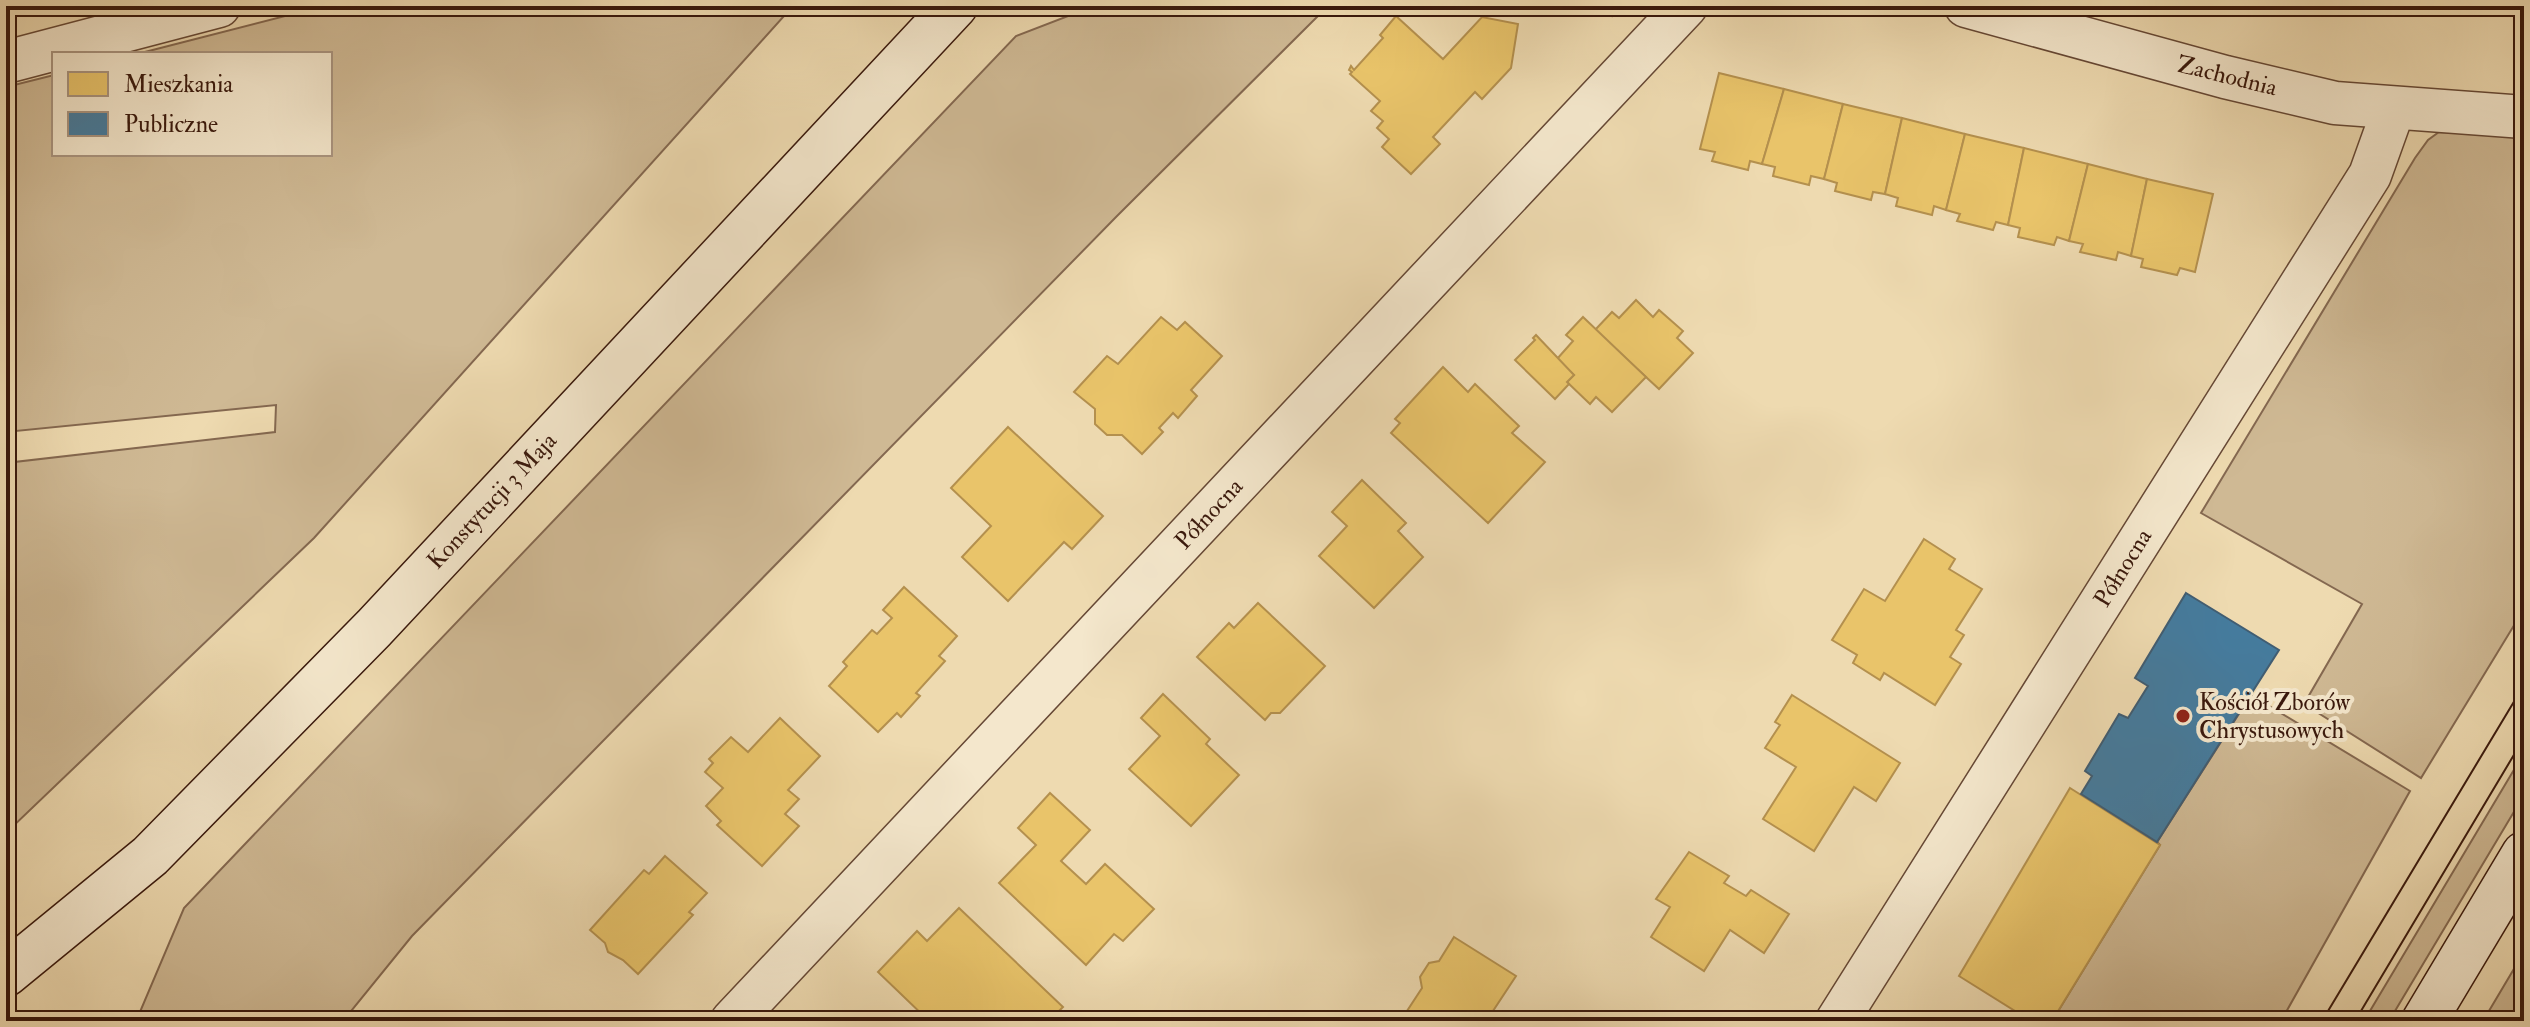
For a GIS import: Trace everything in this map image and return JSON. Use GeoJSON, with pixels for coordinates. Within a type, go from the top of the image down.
{"type":"FeatureCollection","features":[{"type":"Feature","properties":{"kind":"street"},"geometry":{"type":"LineString","coordinates":[[6,62],[219,6]]}},
{"type":"Feature","properties":{"kind":"street","name":"Konstytucji 3 Maja"},"geometry":{"type":"LineString","coordinates":[[6,974],[150,856],[374,628],[955,6]]}},
{"type":"Feature","properties":{"kind":"street","name":"Północna"},"geometry":{"type":"LineString","coordinates":[[732,1021],[1686,6]]}},
{"type":"Feature","properties":{"kind":"street","name":"Zachodnia"},"geometry":{"type":"LineString","coordinates":[[1966,6],[2321,100],[2508,116]]}},
{"type":"Feature","properties":{"kind":"street","name":"Północna"},"geometry":{"type":"LineString","coordinates":[[1837,1021],[2370,175],[2394,108]]}},
{"type":"Feature","properties":{"kind":"street"},"geometry":{"type":"LineString","coordinates":[[2424,1021],[2524,854]]}},
{"type":"Feature","properties":{"kind":"shaded area"},"geometry":{"type":"Polygon","coordinates":[[[82,6],[147,6],[95,20],[82,6]]]}},
{"type":"Feature","properties":{"kind":"shaded area"},"geometry":{"type":"Polygon","coordinates":[[[324,6],[793,6],[314,538],[6,833],[6,463],[275,432],[276,405],[6,432],[6,87],[52,76],[52,156],[332,156],[332,52],[145,52],[324,6]]]}},
{"type":"Feature","properties":{"kind":"shaded area"},"geometry":{"type":"Polygon","coordinates":[[[1094,6],[1328,6],[1117,216],[412,936],[343,1021],[130,1021],[140,1012],[184,908],[1016,36],[1094,6]]]}},
{"type":"Feature","properties":{"kind":"shaded area"},"geometry":{"type":"Polygon","coordinates":[[[1560,6],[1617,6],[1612,16],[1560,6]]]}},
{"type":"Feature","properties":{"kind":"shaded area"},"geometry":{"type":"Polygon","coordinates":[[[2439,132],[2524,135],[2524,609],[2421,778],[2304,704],[2362,604],[2201,513],[2415,158],[2428,140],[2439,132]]]}},
{"type":"Feature","properties":{"kind":"shaded area"},"geometry":{"type":"Polygon","coordinates":[[[2251,695],[2410,791],[2281,1021],[2052,1021],[2160,845],[2157,842],[2251,695]]]}},
{"type":"Feature","properties":{"kind":"shaded area"},"geometry":{"type":"Polygon","coordinates":[[[2524,753],[2524,795],[2389,1021],[2364,1021],[2524,753]]]}},
{"type":"Feature","properties":{"kind":"shaded area"},"geometry":{"type":"Polygon","coordinates":[[[2524,952],[2524,1021],[2483,1021],[2524,952]]]}},
{"type":"Feature","properties":{"kind":"building: Mieszkania"},"geometry":{"type":"Polygon","coordinates":[[[1396,16],[1443,59],[1482,17],[1518,24],[1511,68],[1482,99],[1475,92],[1433,137],[1440,144],[1411,174],[1382,147],[1389,139],[1377,128],[1383,121],[1371,111],[1380,101],[1349,70],[1351,66],[1354,70],[1383,38],[1380,35],[1396,16]]]}},
{"type":"Feature","properties":{"kind":"building: Mieszkania"},"geometry":{"type":"Polygon","coordinates":[[[1719,73],[1784,89],[1762,164],[1750,161],[1748,170],[1712,161],[1715,152],[1700,149],[1719,73]]]}},
{"type":"Feature","properties":{"kind":"building: Mieszkania"},"geometry":{"type":"Polygon","coordinates":[[[1784,89],[1843,104],[1824,179],[1811,176],[1809,185],[1773,176],[1775,167],[1762,164],[1784,89]]]}},
{"type":"Feature","properties":{"kind":"building: Mieszkania"},"geometry":{"type":"Polygon","coordinates":[[[1843,104],[1902,118],[1885,194],[1873,192],[1871,200],[1835,191],[1837,183],[1824,179],[1843,104]]]}},
{"type":"Feature","properties":{"kind":"building: Mieszkania"},"geometry":{"type":"Polygon","coordinates":[[[1902,118],[1965,134],[1946,210],[1934,206],[1932,215],[1896,206],[1898,198],[1885,194],[1902,118]]]}},
{"type":"Feature","properties":{"kind":"building: Mieszkania"},"geometry":{"type":"Polygon","coordinates":[[[1965,134],[2024,148],[2008,225],[1996,222],[1993,230],[1957,221],[1960,214],[1946,210],[1965,134]]]}},
{"type":"Feature","properties":{"kind":"building: Mieszkania"},"geometry":{"type":"Polygon","coordinates":[[[2024,148],[2088,164],[2069,241],[2057,237],[2054,245],[2018,237],[2020,228],[2008,225],[2024,148]]]}},
{"type":"Feature","properties":{"kind":"building: Mieszkania"},"geometry":{"type":"Polygon","coordinates":[[[2088,164],[2147,179],[2131,256],[2118,252],[2116,260],[2080,252],[2083,244],[2069,241],[2088,164]]]}},
{"type":"Feature","properties":{"kind":"building: Mieszkania"},"geometry":{"type":"Polygon","coordinates":[[[2147,179],[2213,194],[2195,272],[2180,268],[2177,275],[2141,267],[2143,259],[2131,256],[2147,179]]]}},
{"type":"Feature","properties":{"kind":"building: Mieszkania"},"geometry":{"type":"Polygon","coordinates":[[[1636,300],[1653,317],[1659,310],[1683,331],[1677,338],[1693,353],[1659,389],[1595,330],[1612,312],[1619,318],[1636,300]]]}},
{"type":"Feature","properties":{"kind":"building: Mieszkania"},"geometry":{"type":"Polygon","coordinates":[[[1161,317],[1177,330],[1185,322],[1222,356],[1191,390],[1197,396],[1178,418],[1173,413],[1159,428],[1163,432],[1142,454],[1122,435],[1107,435],[1095,424],[1095,409],[1074,392],[1107,356],[1118,364],[1161,317]]]}},
{"type":"Feature","properties":{"kind":"building: Mieszkania"},"geometry":{"type":"Polygon","coordinates":[[[1583,317],[1646,377],[1612,412],[1596,397],[1590,404],[1567,382],[1574,375],[1557,359],[1573,341],[1566,335],[1583,317]]]}},
{"type":"Feature","properties":{"kind":"building: Mieszkania"},"geometry":{"type":"Polygon","coordinates":[[[1536,335],[1574,375],[1555,399],[1515,360],[1535,340],[1536,335]]]}},
{"type":"Feature","properties":{"kind":"building: Mieszkania"},"geometry":{"type":"Polygon","coordinates":[[[1443,367],[1468,392],[1475,384],[1519,426],[1512,433],[1545,462],[1488,523],[1391,433],[1400,423],[1395,419],[1443,367]]]}},
{"type":"Feature","properties":{"kind":"building: Mieszkania"},"geometry":{"type":"Polygon","coordinates":[[[1008,427],[1103,516],[1072,549],[1064,542],[1008,601],[962,557],[991,526],[951,488],[1008,427]]]}},
{"type":"Feature","properties":{"kind":"building: Mieszkania"},"geometry":{"type":"Polygon","coordinates":[[[1362,480],[1406,523],[1398,531],[1423,557],[1374,608],[1319,556],[1347,526],[1332,512],[1362,480]]]}},
{"type":"Feature","properties":{"kind":"building: Mieszkania"},"geometry":{"type":"Polygon","coordinates":[[[1924,539],[1955,559],[1949,569],[1982,589],[1956,630],[1964,635],[1950,657],[1961,664],[1935,705],[1884,673],[1880,680],[1853,663],[1857,655],[1832,640],[1864,589],[1885,601],[1924,539]]]}},
{"type":"Feature","properties":{"kind":"building: Mieszkania"},"geometry":{"type":"Polygon","coordinates":[[[904,587],[957,636],[939,656],[945,661],[916,693],[920,696],[901,717],[897,713],[878,732],[829,686],[847,666],[843,662],[872,630],[877,634],[892,618],[883,610],[904,587]]]}},
{"type":"Feature","properties":{"kind":"building: Mieszkania"},"geometry":{"type":"Polygon","coordinates":[[[1258,603],[1325,666],[1280,713],[1271,713],[1265,720],[1197,657],[1229,623],[1234,628],[1258,603]]]}},
{"type":"Feature","properties":{"kind":"building: Mieszkania"},"geometry":{"type":"Polygon","coordinates":[[[1163,694],[1210,739],[1206,744],[1239,775],[1191,826],[1129,769],[1160,736],[1141,718],[1163,694]]]}},
{"type":"Feature","properties":{"kind":"building: Mieszkania"},"geometry":{"type":"Polygon","coordinates":[[[1792,695],[1900,763],[1876,801],[1854,787],[1814,851],[1763,819],[1796,767],[1765,748],[1780,725],[1775,722],[1792,695]]]}},
{"type":"Feature","properties":{"kind":"building: Mieszkania"},"geometry":{"type":"Polygon","coordinates":[[[780,718],[820,756],[788,790],[799,799],[785,814],[799,826],[762,866],[717,825],[721,821],[706,806],[723,788],[705,772],[713,763],[709,759],[731,737],[748,752],[780,718]]]}},
{"type":"Feature","properties":{"kind":"building: Mieszkania"},"geometry":{"type":"Polygon","coordinates":[[[2070,788],[2160,845],[2052,1021],[2031,1021],[1959,976],[2070,788]]]}},
{"type":"Feature","properties":{"kind":"building: Mieszkania"},"geometry":{"type":"Polygon","coordinates":[[[1050,793],[1090,830],[1061,861],[1086,884],[1105,864],[1154,909],[1123,941],[1114,934],[1086,965],[999,883],[1036,845],[1018,828],[1050,793]]]}},
{"type":"Feature","properties":{"kind":"building: Mieszkania"},"geometry":{"type":"Polygon","coordinates":[[[1689,852],[1729,876],[1724,883],[1746,896],[1751,890],[1789,914],[1764,953],[1730,930],[1704,971],[1651,937],[1670,907],[1656,899],[1689,852]]]}},
{"type":"Feature","properties":{"kind":"building: Mieszkania"},"geometry":{"type":"Polygon","coordinates":[[[665,856],[707,893],[689,912],[693,915],[638,974],[623,960],[608,952],[605,943],[590,930],[644,870],[649,874],[665,856]]]}},
{"type":"Feature","properties":{"kind":"building: Mieszkania"},"geometry":{"type":"Polygon","coordinates":[[[959,908],[1063,1007],[1049,1021],[973,1021],[964,1013],[956,1021],[929,1021],[878,972],[917,931],[927,941],[959,908]]]}},
{"type":"Feature","properties":{"kind":"building: Mieszkania"},"geometry":{"type":"Polygon","coordinates":[[[1454,937],[1516,976],[1493,1011],[1509,1021],[1422,1021],[1407,1011],[1422,988],[1420,977],[1429,963],[1439,961],[1454,937]]]}},
{"type":"Feature","properties":{"kind":"building: Publiczne","name":"Kościół Zborów Chrystusowych"},"geometry":{"type":"Polygon","coordinates":[[[2186,593],[2279,650],[2157,842],[2081,794],[2092,776],[2085,771],[2119,714],[2128,718],[2148,686],[2135,678],[2186,593]]]}},
{"type":"Feature","properties":{"kind":"tram line"},"geometry":{"type":"LineString","coordinates":[[2322,1021],[2524,685]]}},
{"type":"Feature","properties":{"kind":"tram line"},"geometry":{"type":"LineString","coordinates":[[2355,1021],[2524,738]]}},
{"type":"Feature","properties":{"kind":"place","name":"Kościół Zborów Chrystusowych"},"geometry":{"type":"Point","coordinates":[2183,716]}}]}
